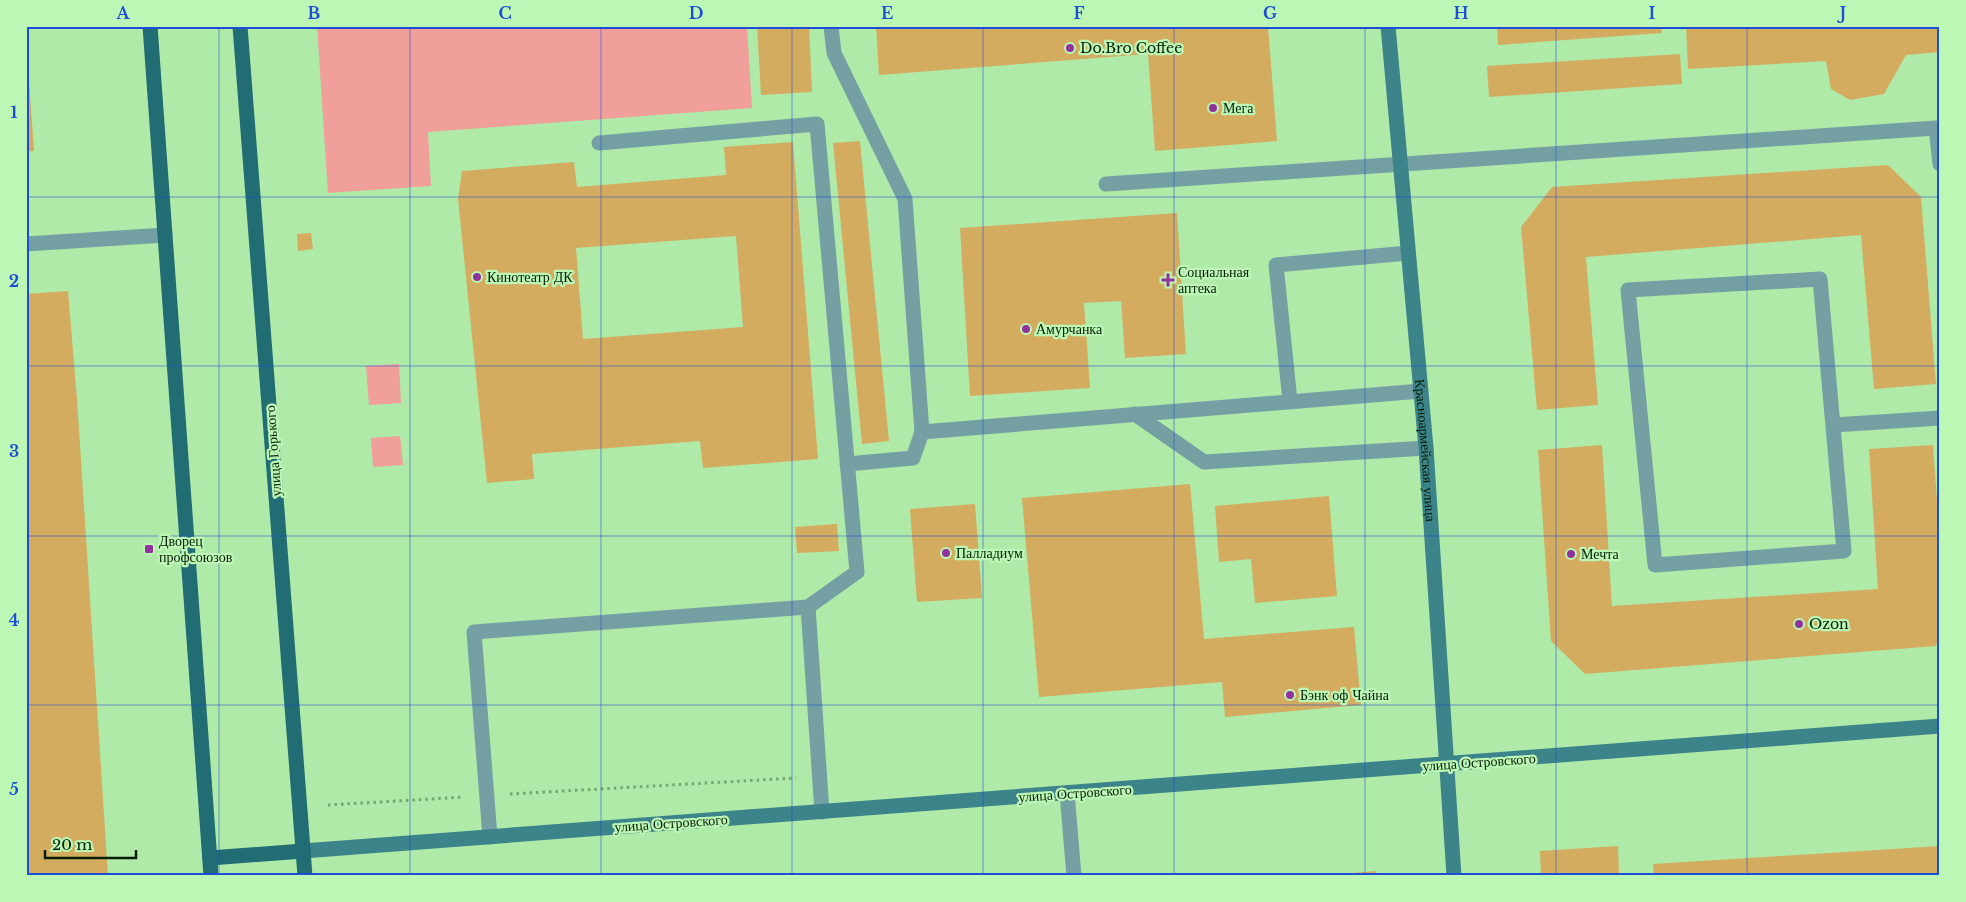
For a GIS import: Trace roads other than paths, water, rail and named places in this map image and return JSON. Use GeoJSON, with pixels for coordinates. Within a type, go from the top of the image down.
{"type":"FeatureCollection","features":[{"type":"Feature","properties":{"kind":"main road"},"geometry":{"type":"LineString","coordinates":[[150,26],[211,876]]}},
{"type":"Feature","properties":{"kind":"main road","name":"улица Горького"},"geometry":{"type":"LineString","coordinates":[[240,26],[305,876]]}},
{"type":"Feature","properties":{"kind":"main road","name":"улица Островского"},"geometry":{"type":"LineString","coordinates":[[210,858],[303,851]]}},
{"type":"Feature","properties":{"kind":"street","name":"Красноармейская улица"},"geometry":{"type":"LineString","coordinates":[[1388,26],[1426,448],[1454,876]]}},
{"type":"Feature","properties":{"kind":"street","name":"улица Островского"},"geometry":{"type":"LineString","coordinates":[[303,851],[1940,726]]}},
{"type":"Feature","properties":{"kind":"lane"},"geometry":{"type":"LineString","coordinates":[[832,26],[834,53],[905,199],[922,432],[913,458],[848,464]]}},
{"type":"Feature","properties":{"kind":"lane"},"geometry":{"type":"LineString","coordinates":[[490,837],[474,632],[808,607],[857,572],[817,124],[599,143]]}},
{"type":"Feature","properties":{"kind":"lane"},"geometry":{"type":"LineString","coordinates":[[1106,184],[1936,128],[1940,164]]}},
{"type":"Feature","properties":{"kind":"lane"},"geometry":{"type":"LineString","coordinates":[[26,244],[165,235]]}},
{"type":"Feature","properties":{"kind":"lane"},"geometry":{"type":"LineString","coordinates":[[1290,401],[1276,264],[1408,253]]}},
{"type":"Feature","properties":{"kind":"lane"},"geometry":{"type":"LineString","coordinates":[[1820,279],[1834,425],[1844,551],[1655,565],[1628,290],[1820,279]]}},
{"type":"Feature","properties":{"kind":"lane"},"geometry":{"type":"LineString","coordinates":[[922,432],[1421,391]]}},
{"type":"Feature","properties":{"kind":"lane"},"geometry":{"type":"LineString","coordinates":[[1135,414],[1204,462],[1426,448]]}},
{"type":"Feature","properties":{"kind":"lane"},"geometry":{"type":"LineString","coordinates":[[1834,425],[1940,418]]}},
{"type":"Feature","properties":{"kind":"lane"},"geometry":{"type":"LineString","coordinates":[[808,607],[822,812]]}},
{"type":"Feature","properties":{"kind":"lane"},"geometry":{"type":"LineString","coordinates":[[1067,794],[1074,876]]}},
{"type":"Feature","properties":{"kind":"place","name":"Do.Bro Coffee"},"geometry":{"type":"Point","coordinates":[1070,48]}},
{"type":"Feature","properties":{"kind":"place","name":"Мега"},"geometry":{"type":"Point","coordinates":[1213,108]}},
{"type":"Feature","properties":{"kind":"place","name":"Кинотеатр ДК"},"geometry":{"type":"Point","coordinates":[477,277]}},
{"type":"Feature","properties":{"kind":"place","name":"Социальная аптека"},"geometry":{"type":"Point","coordinates":[1168,280]}},
{"type":"Feature","properties":{"kind":"place","name":"Амурчанка"},"geometry":{"type":"Point","coordinates":[1026,329]}},
{"type":"Feature","properties":{"kind":"place","name":"Дворец профсоюзов"},"geometry":{"type":"Point","coordinates":[149,549]}},
{"type":"Feature","properties":{"kind":"place","name":"Палладиум"},"geometry":{"type":"Point","coordinates":[946,553]}},
{"type":"Feature","properties":{"kind":"place","name":"Мечта"},"geometry":{"type":"Point","coordinates":[1571,554]}},
{"type":"Feature","properties":{"kind":"place","name":"Ozon"},"geometry":{"type":"Point","coordinates":[1799,624]}},
{"type":"Feature","properties":{"kind":"place","name":"Бэнк оф Чайна"},"geometry":{"type":"Point","coordinates":[1290,695]}}]}
